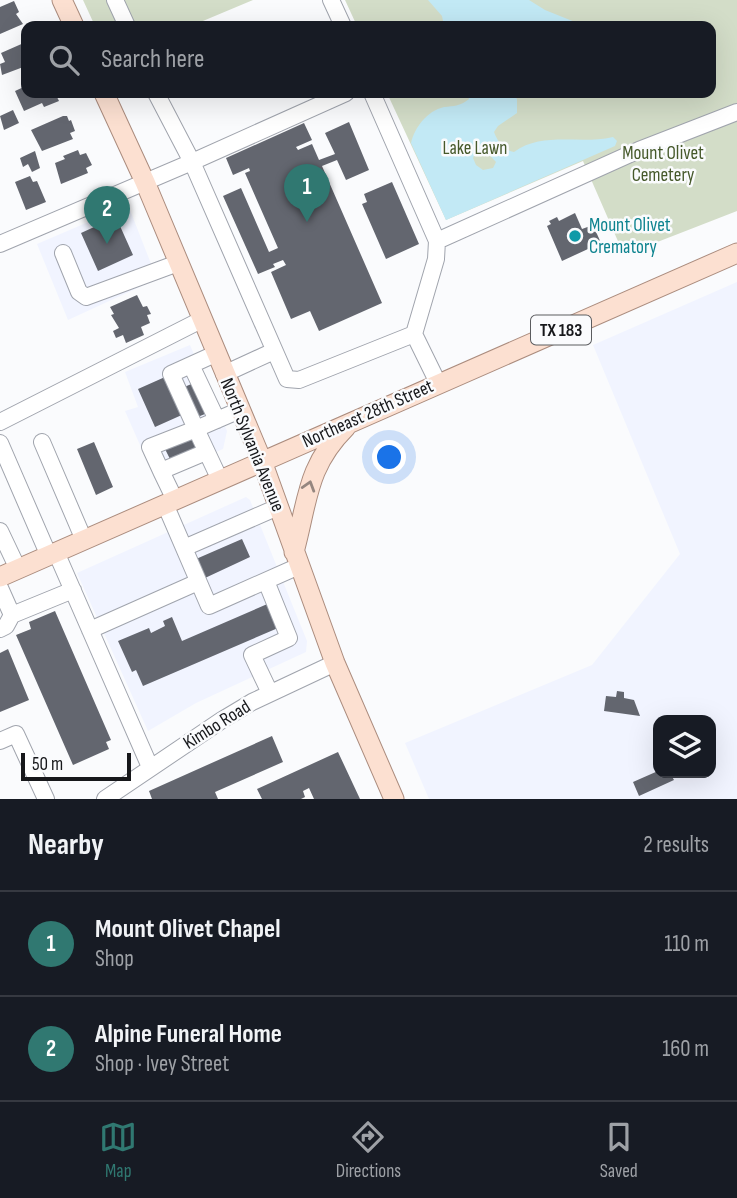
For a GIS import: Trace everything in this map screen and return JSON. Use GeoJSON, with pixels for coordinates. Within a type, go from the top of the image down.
{"type":"FeatureCollection","features":[{"type":"Feature","properties":{"kind":"main road"},"geometry":{"type":"LineString","coordinates":[[62,0],[72,21]]}},
{"type":"Feature","properties":{"kind":"main road","name":"North Sylvania Avenue"},"geometry":{"type":"LineString","coordinates":[[106,98],[145,182],[262,461],[335,663],[394,799]]}},
{"type":"Feature","properties":{"kind":"main road","name":"Northeast 28th Street"},"geometry":{"type":"LineString","coordinates":[[9,573],[737,253]]}},
{"type":"Feature","properties":{"kind":"main road"},"geometry":{"type":"LineString","coordinates":[[297,559],[311,479],[321,457],[351,421]]}},
{"type":"Feature","properties":{"kind":"street"},"geometry":{"type":"LineString","coordinates":[[115,0],[125,21]]}},
{"type":"Feature","properties":{"kind":"street"},"geometry":{"type":"LineString","coordinates":[[331,0],[341,21]]}},
{"type":"Feature","properties":{"kind":"street"},"geometry":{"type":"LineString","coordinates":[[159,98],[192,162],[287,379],[299,380],[414,334]]}},
{"type":"Feature","properties":{"kind":"street"},"geometry":{"type":"LineString","coordinates":[[0,244],[335,98]]}},
{"type":"Feature","properties":{"kind":"street"},"geometry":{"type":"LineString","coordinates":[[374,98],[437,241],[436,259],[414,334],[438,383]]}},
{"type":"Feature","properties":{"kind":"street"},"geometry":{"type":"LineString","coordinates":[[437,241],[639,150],[737,112]]}},
{"type":"Feature","properties":{"kind":"street"},"geometry":{"type":"LineString","coordinates":[[62,253],[79,292],[86,297],[178,263]]}},
{"type":"Feature","properties":{"kind":"street"},"geometry":{"type":"LineString","coordinates":[[0,422],[201,320]]}},
{"type":"Feature","properties":{"kind":"street"},"geometry":{"type":"LineString","coordinates":[[224,374],[274,351]]}},
{"type":"Feature","properties":{"kind":"street"},"geometry":{"type":"LineString","coordinates":[[215,354],[171,374],[217,420]]}},
{"type":"Feature","properties":{"kind":"street"},"geometry":{"type":"LineString","coordinates":[[191,365],[195,429],[220,480]]}},
{"type":"Feature","properties":{"kind":"street"},"geometry":{"type":"LineString","coordinates":[[240,410],[150,447],[161,471],[184,548],[209,606],[267,581],[297,559]]}},
{"type":"Feature","properties":{"kind":"street"},"geometry":{"type":"LineString","coordinates":[[42,442],[84,540]]}},
{"type":"Feature","properties":{"kind":"street"},"geometry":{"type":"LineString","coordinates":[[2,450],[73,590],[150,767]]}},
{"type":"Feature","properties":{"kind":"street"},"geometry":{"type":"LineString","coordinates":[[161,471],[206,452]]}},
{"type":"Feature","properties":{"kind":"street"},"geometry":{"type":"LineString","coordinates":[[184,548],[278,507]]}},
{"type":"Feature","properties":{"kind":"street"},"geometry":{"type":"LineString","coordinates":[[0,531],[9,573]]}},
{"type":"Feature","properties":{"kind":"street"},"geometry":{"type":"LineString","coordinates":[[267,581],[289,638],[252,655],[270,693]]}},
{"type":"Feature","properties":{"kind":"street"},"geometry":{"type":"LineString","coordinates":[[90,630],[198,582]]}},
{"type":"Feature","properties":{"kind":"street"},"geometry":{"type":"LineString","coordinates":[[0,588],[12,615]]}},
{"type":"Feature","properties":{"kind":"street"},"geometry":{"type":"LineString","coordinates":[[0,629],[6,626],[12,615],[73,590]]}},
{"type":"Feature","properties":{"kind":"street","name":"Kimbo Road"},"geometry":{"type":"LineString","coordinates":[[105,799],[222,720],[270,693],[335,663]]}},
{"type":"Feature","properties":{"kind":"street"},"geometry":{"type":"LineString","coordinates":[[0,741],[16,734],[46,799]]}},
{"type":"Feature","properties":{"kind":"shaded area"},"geometry":{"type":"Polygon","coordinates":[[[128,205],[157,279],[68,320],[37,244],[128,205]]]}},
{"type":"Feature","properties":{"kind":"shaded area"},"geometry":{"type":"Polygon","coordinates":[[[737,282],[737,799],[429,799],[405,743],[592,665],[680,554],[593,345],[737,282]]]}},
{"type":"Feature","properties":{"kind":"shaded area"},"geometry":{"type":"Polygon","coordinates":[[[190,345],[227,431],[223,449],[155,479],[125,411],[138,407],[125,372],[190,345]]]}},
{"type":"Feature","properties":{"kind":"shaded area"},"geometry":{"type":"Polygon","coordinates":[[[246,497],[250,500],[307,641],[306,652],[196,703],[148,731],[77,573],[246,497]]]}},
{"type":"Feature","properties":{"kind":"green space"},"geometry":{"type":"Polygon","coordinates":[[[83,0],[253,0],[203,21],[93,21],[83,0]]]}},
{"type":"Feature","properties":{"kind":"green space","name":"Mount Olivet Cemetery"},"geometry":{"type":"Polygon","coordinates":[[[345,0],[737,0],[737,211],[624,255],[583,161],[446,220],[389,98],[716,98],[716,21],[355,21],[345,0]]]}},
{"type":"Feature","properties":{"kind":"water"},"geometry":{"type":"Polygon","coordinates":[[[428,0],[529,0],[572,21],[443,21],[428,0]]]}},
{"type":"Feature","properties":{"kind":"water"},"geometry":{"type":"Polygon","coordinates":[[[469,98],[516,98],[517,113],[494,132],[501,145],[514,152],[525,146],[549,140],[613,137],[617,141],[615,146],[446,220],[411,143],[415,131],[432,112],[460,104],[469,98]],[[483,148],[477,150],[473,158],[476,165],[483,170],[493,168],[496,162],[483,148]]]}},
{"type":"Feature","properties":{"kind":"building"},"geometry":{"type":"Polygon","coordinates":[[[14,1],[21,25],[0,34],[0,7],[14,1]]]}},
{"type":"Feature","properties":{"kind":"building"},"geometry":{"type":"Polygon","coordinates":[[[21,44],[21,68],[2,75],[0,64],[5,62],[1,53],[21,44]]]}},
{"type":"Feature","properties":{"kind":"building"},"geometry":{"type":"Polygon","coordinates":[[[21,88],[21,98],[58,98],[59,101],[44,107],[42,103],[24,111],[15,91],[21,88]]]}},
{"type":"Feature","properties":{"kind":"building"},"geometry":{"type":"Polygon","coordinates":[[[13,110],[19,123],[4,130],[0,116],[13,110]]]}},
{"type":"Feature","properties":{"kind":"building"},"geometry":{"type":"Polygon","coordinates":[[[63,116],[71,120],[75,131],[70,133],[73,139],[42,151],[31,130],[63,116]]]}},
{"type":"Feature","properties":{"kind":"building"},"geometry":{"type":"Polygon","coordinates":[[[349,122],[369,170],[346,180],[337,160],[322,166],[382,303],[319,331],[310,311],[291,319],[271,272],[286,265],[283,260],[273,264],[275,267],[258,274],[223,196],[241,188],[269,252],[278,248],[245,173],[250,171],[249,168],[233,175],[226,158],[304,123],[312,140],[296,147],[298,150],[312,144],[319,160],[335,154],[325,133],[349,122]]]}},
{"type":"Feature","properties":{"kind":"building"},"geometry":{"type":"Polygon","coordinates":[[[78,150],[80,155],[86,153],[92,165],[86,168],[88,173],[61,184],[55,163],[65,159],[63,156],[78,150]]]}},
{"type":"Feature","properties":{"kind":"building"},"geometry":{"type":"Polygon","coordinates":[[[35,151],[40,168],[32,172],[28,164],[23,167],[20,158],[35,151]]]}},
{"type":"Feature","properties":{"kind":"building"},"geometry":{"type":"Polygon","coordinates":[[[30,176],[33,182],[37,181],[46,202],[26,210],[15,182],[30,176]]]}},
{"type":"Feature","properties":{"kind":"building"},"geometry":{"type":"Polygon","coordinates":[[[392,182],[419,244],[386,259],[362,204],[367,202],[364,194],[392,182]]]}},
{"type":"Feature","properties":{"kind":"building","name":"Mount Olivet Crematory"},"geometry":{"type":"Polygon","coordinates":[[[575,213],[582,229],[593,225],[601,243],[562,261],[547,226],[551,224],[549,221],[557,217],[559,221],[575,213]]]}},
{"type":"Feature","properties":{"kind":"building"},"geometry":{"type":"Polygon","coordinates":[[[116,217],[133,255],[98,271],[81,233],[116,217]]]}},
{"type":"Feature","properties":{"kind":"building"},"geometry":{"type":"Polygon","coordinates":[[[137,295],[143,307],[147,306],[151,314],[147,315],[150,323],[141,327],[144,335],[126,343],[123,335],[116,338],[113,331],[119,328],[111,315],[114,314],[110,307],[137,295]]]}},
{"type":"Feature","properties":{"kind":"building"},"geometry":{"type":"Polygon","coordinates":[[[165,377],[184,414],[155,427],[138,389],[165,377]]]}},
{"type":"Feature","properties":{"kind":"building"},"geometry":{"type":"Polygon","coordinates":[[[196,382],[210,412],[195,418],[182,388],[196,382]]]}},
{"type":"Feature","properties":{"kind":"building"},"geometry":{"type":"Polygon","coordinates":[[[194,435],[201,450],[172,463],[165,449],[194,435]]]}},
{"type":"Feature","properties":{"kind":"building"},"geometry":{"type":"Polygon","coordinates":[[[94,442],[113,487],[96,495],[77,449],[94,442]]]}},
{"type":"Feature","properties":{"kind":"building"},"geometry":{"type":"Polygon","coordinates":[[[242,539],[250,557],[205,578],[196,559],[242,539]]]}},
{"type":"Feature","properties":{"kind":"building"},"geometry":{"type":"Polygon","coordinates":[[[272,602],[278,628],[143,686],[136,670],[132,672],[118,641],[149,628],[151,633],[165,626],[163,621],[172,617],[182,641],[272,602]]]}},
{"type":"Feature","properties":{"kind":"building"},"geometry":{"type":"Polygon","coordinates":[[[55,611],[111,740],[106,742],[109,749],[73,765],[16,635],[31,629],[29,622],[55,611]]]}},
{"type":"Feature","properties":{"kind":"building"},"geometry":{"type":"Polygon","coordinates":[[[8,649],[29,700],[0,712],[0,653],[8,649]]]}},
{"type":"Feature","properties":{"kind":"building"},"geometry":{"type":"Polygon","coordinates":[[[617,691],[624,692],[624,698],[634,700],[640,716],[604,711],[606,696],[616,697],[617,691]]]}},
{"type":"Feature","properties":{"kind":"building"},"geometry":{"type":"Polygon","coordinates":[[[272,736],[283,762],[215,792],[218,799],[152,799],[149,791],[272,736]]]}},
{"type":"Feature","properties":{"kind":"building"},"geometry":{"type":"Polygon","coordinates":[[[338,752],[360,799],[314,799],[309,788],[303,791],[305,797],[301,799],[262,799],[257,789],[338,752]]]}},
{"type":"Feature","properties":{"kind":"building"},"geometry":{"type":"Polygon","coordinates":[[[653,773],[653,778],[674,780],[639,796],[633,782],[653,773]]]}},
{"type":"Feature","properties":{"kind":"place","name":"Mount Olivet Chapel"},"geometry":{"type":"Point","coordinates":[307,222]}},
{"type":"Feature","properties":{"kind":"place","name":"Mount Olivet Crematory"},"geometry":{"type":"Point","coordinates":[575,236]}},
{"type":"Feature","properties":{"kind":"place","name":"Alpine Funeral Home"},"geometry":{"type":"Point","coordinates":[107,244]}},
{"type":"Feature","properties":{"kind":"park label","name":"Lake Lawn"},"geometry":{"type":"Point","coordinates":[475,148]}}]}
